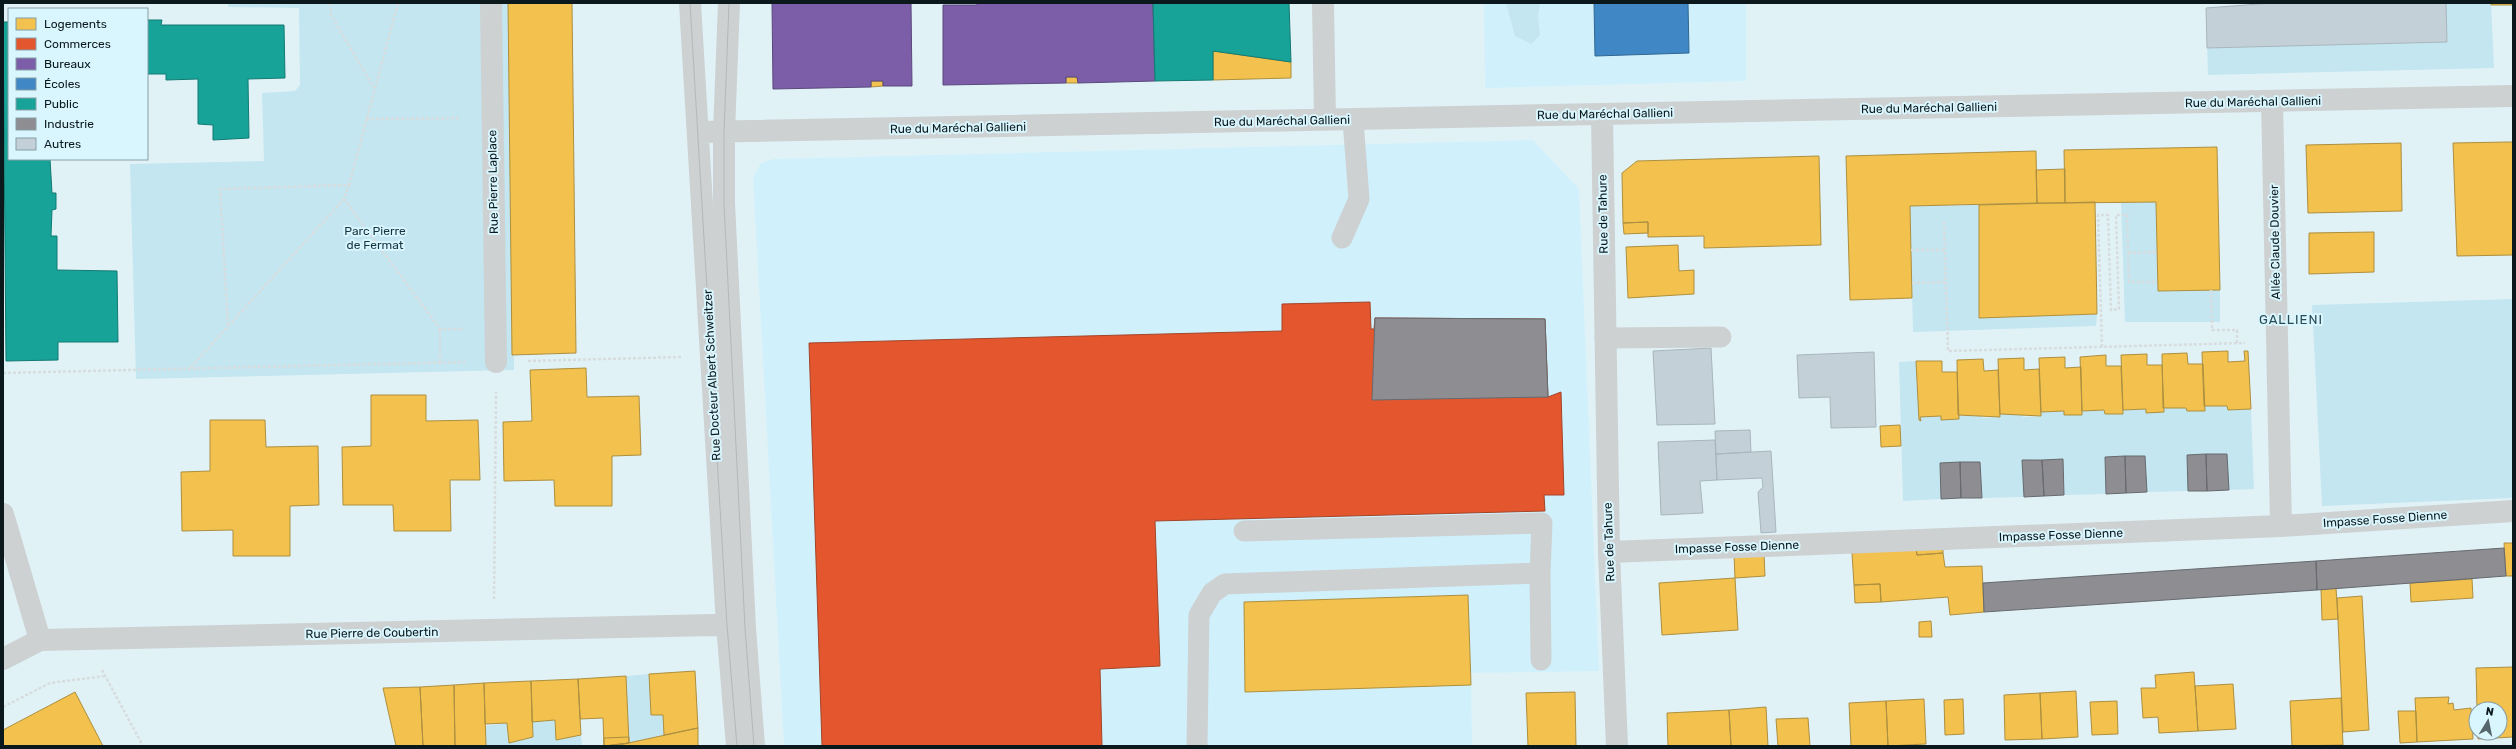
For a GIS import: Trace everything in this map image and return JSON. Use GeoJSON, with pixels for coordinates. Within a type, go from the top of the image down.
{"type":"FeatureCollection","features":[{"type":"Feature","properties":{"kind":"street","name":"Rue Pierre Laplace"},"geometry":{"type":"LineString","coordinates":[[491,3],[496,362]]}},
{"type":"Feature","properties":{"kind":"street","name":"Rue Docteur Albert Schweitzer"},"geometry":{"type":"LineString","coordinates":[[690,3],[698,132],[736,626],[754,746]]}},
{"type":"Feature","properties":{"kind":"street","name":"Rue Docteur Albert Schweitzer"},"geometry":{"type":"LineString","coordinates":[[729,3],[724,132],[724,203],[736,626],[737,746]]}},
{"type":"Feature","properties":{"kind":"street"},"geometry":{"type":"LineString","coordinates":[[1323,3],[1324,120]]}},
{"type":"Feature","properties":{"kind":"street","name":"Rue du Maréchal Gallieni"},"geometry":{"type":"LineString","coordinates":[[698,132],[2513,96]]}},
{"type":"Feature","properties":{"kind":"street","name":"Allée Claude Douvier"},"geometry":{"type":"LineString","coordinates":[[2272,101],[2281,526]]}},
{"type":"Feature","properties":{"kind":"street","name":"Rue de Tahure"},"geometry":{"type":"LineString","coordinates":[[1602,114],[1609,552],[1617,746]]}},
{"type":"Feature","properties":{"kind":"street","name":"Impasse Fosse Dienne"},"geometry":{"type":"LineString","coordinates":[[1609,552],[2281,526],[2513,511]]}},
{"type":"Feature","properties":{"kind":"street"},"geometry":{"type":"LineString","coordinates":[[3,514],[40,640]]}},
{"type":"Feature","properties":{"kind":"street","name":"Rue Pierre de Coubertin"},"geometry":{"type":"LineString","coordinates":[[3,659],[40,640],[736,626]]}},
{"type":"Feature","properties":{"kind":"lane"},"geometry":{"type":"LineString","coordinates":[[1342,238],[1359,200],[1353,120]]}},
{"type":"Feature","properties":{"kind":"lane"},"geometry":{"type":"LineString","coordinates":[[1605,338],[1721,337]]}},
{"type":"Feature","properties":{"kind":"lane"},"geometry":{"type":"LineString","coordinates":[[1244,531],[1542,523],[1540,573],[1541,660]]}},
{"type":"Feature","properties":{"kind":"lane"},"geometry":{"type":"LineString","coordinates":[[1197,746],[1200,615],[1212,593],[1225,584],[1540,573]]}},
{"type":"Feature","properties":{"kind":"path"},"geometry":{"type":"LineString","coordinates":[[330,3],[331,15],[374,89]]}},
{"type":"Feature","properties":{"kind":"path"},"geometry":{"type":"LineString","coordinates":[[190,368],[344,199],[350,185],[366,119],[398,3]]}},
{"type":"Feature","properties":{"kind":"path"},"geometry":{"type":"LineString","coordinates":[[366,119],[492,118]]}},
{"type":"Feature","properties":{"kind":"path"},"geometry":{"type":"LineString","coordinates":[[228,327],[220,189],[350,185]]}},
{"type":"Feature","properties":{"kind":"path"},"geometry":{"type":"LineString","coordinates":[[344,199],[440,329],[440,363]]}},
{"type":"Feature","properties":{"kind":"path"},"geometry":{"type":"LineString","coordinates":[[2102,347],[2098,215],[2108,215],[2111,310],[2119,309],[2116,215],[2127,215],[2129,282],[2157,282]]}},
{"type":"Feature","properties":{"kind":"path"},"geometry":{"type":"LineString","coordinates":[[1944,222],[1948,351],[2248,343]]}},
{"type":"Feature","properties":{"kind":"path"},"geometry":{"type":"LineString","coordinates":[[1911,250],[1944,250]]}},
{"type":"Feature","properties":{"kind":"path"},"geometry":{"type":"LineString","coordinates":[[2128,253],[2157,252]]}},
{"type":"Feature","properties":{"kind":"path"},"geometry":{"type":"LineString","coordinates":[[1912,283],[1945,282]]}},
{"type":"Feature","properties":{"kind":"path"},"geometry":{"type":"LineString","coordinates":[[2211,290],[2212,330],[2237,330],[2237,343]]}},
{"type":"Feature","properties":{"kind":"path"},"geometry":{"type":"LineString","coordinates":[[440,329],[495,328]]}},
{"type":"Feature","properties":{"kind":"path"},"geometry":{"type":"LineString","coordinates":[[3,373],[685,357]]}},
{"type":"Feature","properties":{"kind":"path"},"geometry":{"type":"LineString","coordinates":[[494,630],[496,362]]}},
{"type":"Feature","properties":{"kind":"path"},"geometry":{"type":"LineString","coordinates":[[86,639],[143,746]]}},
{"type":"Feature","properties":{"kind":"path"},"geometry":{"type":"LineString","coordinates":[[3,707],[50,683],[105,676]]}},
{"type":"Feature","properties":{"kind":"shaded area"},"geometry":{"type":"Polygon","coordinates":[[[1484,3],[1801,3],[1746,4],[1746,81],[1485,88],[1484,3]]]}},
{"type":"Feature","properties":{"kind":"shaded area"},"geometry":{"type":"Polygon","coordinates":[[[1533,140],[1579,189],[1599,671],[1471,673],[1472,746],[784,746],[753,177],[761,163],[774,159],[1533,140]]]}},
{"type":"Feature","properties":{"kind":"green space","name":"Parc Pierre de Fermat"},"geometry":{"type":"Polygon","coordinates":[[[228,3],[508,3],[514,370],[136,379],[130,164],[264,161],[262,93],[295,91],[300,85],[299,8],[228,7],[228,3]]]}},
{"type":"Feature","properties":{"kind":"green space"},"geometry":{"type":"Polygon","coordinates":[[[1506,3],[1540,3],[1538,16],[1540,35],[1531,44],[1515,36],[1506,3]]]}},
{"type":"Feature","properties":{"kind":"green space"},"geometry":{"type":"Polygon","coordinates":[[[2272,3],[2491,3],[2494,68],[2208,75],[2206,8],[2272,3]]]}},
{"type":"Feature","properties":{"kind":"green space"},"geometry":{"type":"Polygon","coordinates":[[[2121,202],[2156,202],[2158,291],[2220,290],[2220,322],[2125,322],[2121,202]]]}},
{"type":"Feature","properties":{"kind":"green space"},"geometry":{"type":"Polygon","coordinates":[[[1979,205],[1979,318],[2097,314],[2096,326],[1913,332],[1910,206],[1979,205]]]}},
{"type":"Feature","properties":{"kind":"green space"},"geometry":{"type":"Polygon","coordinates":[[[2513,299],[2513,498],[2322,506],[2312,305],[2513,299]]]}},
{"type":"Feature","properties":{"kind":"green space"},"geometry":{"type":"Polygon","coordinates":[[[1916,361],[1920,420],[1920,417],[1941,416],[1941,419],[1959,415],[1982,415],[1982,418],[2000,417],[2000,414],[2023,414],[2023,417],[2041,416],[2041,412],[2064,411],[2064,415],[2082,415],[2082,411],[2104,410],[2105,414],[2123,414],[2123,410],[2146,409],[2146,412],[2163,408],[2186,408],[2187,411],[2204,411],[2204,406],[2227,406],[2228,410],[2251,409],[2254,489],[2229,490],[2227,454],[2187,455],[2188,491],[2147,492],[2145,456],[2105,458],[2106,494],[2064,495],[2063,459],[2023,460],[2024,497],[1982,498],[1980,462],[1940,463],[1941,499],[1903,501],[1899,362],[1916,361]]]}},
{"type":"Feature","properties":{"kind":"green space"},"geometry":{"type":"Polygon","coordinates":[[[649,674],[651,715],[663,715],[664,735],[629,743],[626,676],[649,674]]]}},
{"type":"Feature","properties":{"kind":"green space"},"geometry":{"type":"Polygon","coordinates":[[[555,720],[556,740],[581,735],[582,746],[486,746],[485,726],[507,723],[509,743],[533,737],[532,722],[555,720]]]}},
{"type":"Feature","properties":{"kind":"building: Logements"},"geometry":{"type":"Polygon","coordinates":[[[508,3],[572,3],[576,353],[512,355],[508,3]]]}},
{"type":"Feature","properties":{"kind":"building: Logements"},"geometry":{"type":"Polygon","coordinates":[[[2491,3],[2513,3],[2513,5],[2491,5],[2491,3]]]}},
{"type":"Feature","properties":{"kind":"building: Logements"},"geometry":{"type":"Polygon","coordinates":[[[1213,51],[1291,62],[1291,78],[1213,80],[1213,51]]]}},
{"type":"Feature","properties":{"kind":"building: Logements"},"geometry":{"type":"Polygon","coordinates":[[[1066,77],[1077,77],[1078,83],[1066,83],[1066,77]]]}},
{"type":"Feature","properties":{"kind":"building: Logements"},"geometry":{"type":"Polygon","coordinates":[[[871,81],[883,81],[883,86],[871,87],[871,81]]]}},
{"type":"Feature","properties":{"kind":"building: Logements"},"geometry":{"type":"Polygon","coordinates":[[[2513,142],[2513,255],[2457,256],[2453,143],[2513,142]]]}},
{"type":"Feature","properties":{"kind":"building: Logements"},"geometry":{"type":"Polygon","coordinates":[[[2401,143],[2402,211],[2308,213],[2306,145],[2401,143]]]}},
{"type":"Feature","properties":{"kind":"building: Logements"},"geometry":{"type":"Polygon","coordinates":[[[2217,147],[2220,290],[2158,291],[2156,202],[2065,203],[2064,150],[2217,147]]]}},
{"type":"Feature","properties":{"kind":"building: Logements"},"geometry":{"type":"Polygon","coordinates":[[[2036,151],[2037,203],[1910,206],[1912,298],[1850,300],[1846,156],[2036,151]]]}},
{"type":"Feature","properties":{"kind":"building: Logements"},"geometry":{"type":"Polygon","coordinates":[[[1819,156],[1821,245],[1704,248],[1704,236],[1648,237],[1648,222],[1623,223],[1622,173],[1637,161],[1819,156]]]}},
{"type":"Feature","properties":{"kind":"building: Logements"},"geometry":{"type":"Polygon","coordinates":[[[2065,169],[2065,203],[2037,203],[2036,170],[2065,169]]]}},
{"type":"Feature","properties":{"kind":"building: Logements"},"geometry":{"type":"Polygon","coordinates":[[[2095,202],[2097,314],[1979,318],[1979,205],[2095,202]]]}},
{"type":"Feature","properties":{"kind":"building: Logements"},"geometry":{"type":"Polygon","coordinates":[[[1648,222],[1648,233],[1624,234],[1623,223],[1648,222]]]}},
{"type":"Feature","properties":{"kind":"building: Logements"},"geometry":{"type":"Polygon","coordinates":[[[2374,232],[2374,272],[2309,274],[2309,233],[2374,232]]]}},
{"type":"Feature","properties":{"kind":"building: Logements"},"geometry":{"type":"Polygon","coordinates":[[[1678,245],[1679,271],[1694,270],[1694,294],[1628,298],[1626,247],[1678,245]]]}},
{"type":"Feature","properties":{"kind":"building: Logements"},"geometry":{"type":"Polygon","coordinates":[[[2228,351],[2228,362],[2245,361],[2244,351],[2248,351],[2251,409],[2228,410],[2227,406],[2204,406],[2202,352],[2228,351]]]}},
{"type":"Feature","properties":{"kind":"building: Logements"},"geometry":{"type":"Polygon","coordinates":[[[2187,353],[2188,364],[2203,364],[2205,411],[2187,411],[2186,408],[2163,408],[2162,354],[2187,353]]]}},
{"type":"Feature","properties":{"kind":"building: Logements"},"geometry":{"type":"Polygon","coordinates":[[[2147,354],[2147,365],[2162,365],[2164,412],[2146,413],[2146,409],[2123,410],[2121,355],[2147,354]]]}},
{"type":"Feature","properties":{"kind":"building: Logements"},"geometry":{"type":"Polygon","coordinates":[[[2106,355],[2106,366],[2121,366],[2123,414],[2105,414],[2104,410],[2082,411],[2080,357],[2106,355]]]}},
{"type":"Feature","properties":{"kind":"building: Logements"},"geometry":{"type":"Polygon","coordinates":[[[2065,357],[2065,368],[2081,367],[2082,415],[2064,415],[2064,411],[2041,412],[2039,358],[2065,357]]]}},
{"type":"Feature","properties":{"kind":"building: Logements"},"geometry":{"type":"Polygon","coordinates":[[[2024,358],[2024,370],[2039,369],[2041,416],[2000,414],[1998,359],[2024,358]]]}},
{"type":"Feature","properties":{"kind":"building: Logements"},"geometry":{"type":"Polygon","coordinates":[[[1983,359],[1984,371],[1998,370],[2000,417],[1958,415],[1957,360],[1983,359]]]}},
{"type":"Feature","properties":{"kind":"building: Logements"},"geometry":{"type":"Polygon","coordinates":[[[1916,361],[1942,361],[1942,372],[1957,372],[1959,419],[1941,420],[1941,416],[1920,417],[1921,421],[1919,420],[1916,361]]]}},
{"type":"Feature","properties":{"kind":"building: Logements"},"geometry":{"type":"Polygon","coordinates":[[[586,368],[587,397],[639,396],[641,455],[612,456],[612,506],[555,506],[554,480],[504,481],[503,422],[532,421],[530,370],[586,368]]]}},
{"type":"Feature","properties":{"kind":"building: Logements"},"geometry":{"type":"Polygon","coordinates":[[[371,395],[426,395],[426,421],[478,420],[480,480],[450,480],[451,531],[394,531],[393,505],[343,505],[342,447],[371,446],[371,395]]]}},
{"type":"Feature","properties":{"kind":"building: Logements"},"geometry":{"type":"Polygon","coordinates":[[[210,420],[265,420],[266,447],[318,446],[319,505],[290,506],[290,556],[233,556],[233,530],[182,531],[181,472],[210,471],[210,420]]]}},
{"type":"Feature","properties":{"kind":"building: Logements"},"geometry":{"type":"Polygon","coordinates":[[[1900,425],[1901,446],[1881,447],[1880,426],[1900,425]]]}},
{"type":"Feature","properties":{"kind":"building: Logements"},"geometry":{"type":"Polygon","coordinates":[[[2504,543],[2513,543],[2513,576],[2506,576],[2504,543]]]}},
{"type":"Feature","properties":{"kind":"building: Logements"},"geometry":{"type":"Polygon","coordinates":[[[1943,546],[1943,553],[1917,555],[1916,548],[1943,546]]]}},
{"type":"Feature","properties":{"kind":"building: Logements"},"geometry":{"type":"Polygon","coordinates":[[[1916,548],[1917,555],[1943,553],[1945,567],[1982,566],[1984,612],[1950,615],[1948,597],[1881,602],[1880,584],[1854,585],[1852,553],[1916,548]]]}},
{"type":"Feature","properties":{"kind":"building: Logements"},"geometry":{"type":"Polygon","coordinates":[[[1764,554],[1765,576],[1735,578],[1734,555],[1764,554]]]}},
{"type":"Feature","properties":{"kind":"building: Logements"},"geometry":{"type":"Polygon","coordinates":[[[1735,578],[1738,630],[1662,635],[1659,583],[1735,578]]]}},
{"type":"Feature","properties":{"kind":"building: Logements"},"geometry":{"type":"Polygon","coordinates":[[[2472,579],[2473,598],[2411,602],[2410,583],[2472,579]]]}},
{"type":"Feature","properties":{"kind":"building: Logements"},"geometry":{"type":"Polygon","coordinates":[[[1880,584],[1881,602],[1855,603],[1854,585],[1880,584]]]}},
{"type":"Feature","properties":{"kind":"building: Logements"},"geometry":{"type":"Polygon","coordinates":[[[2336,588],[2338,619],[2322,620],[2321,589],[2336,588]]]}},
{"type":"Feature","properties":{"kind":"building: Logements"},"geometry":{"type":"Polygon","coordinates":[[[1468,595],[1471,685],[1245,692],[1244,602],[1468,595]]]}},
{"type":"Feature","properties":{"kind":"building: Logements"},"geometry":{"type":"Polygon","coordinates":[[[2362,596],[2369,730],[2343,732],[2337,598],[2362,596]]]}},
{"type":"Feature","properties":{"kind":"building: Logements"},"geometry":{"type":"Polygon","coordinates":[[[1931,621],[1932,637],[1919,637],[1919,622],[1931,621]]]}},
{"type":"Feature","properties":{"kind":"building: Logements"},"geometry":{"type":"Polygon","coordinates":[[[2513,667],[2513,737],[2508,737],[2508,701],[2477,701],[2476,668],[2513,667]]]}},
{"type":"Feature","properties":{"kind":"building: Logements"},"geometry":{"type":"Polygon","coordinates":[[[695,671],[698,728],[664,735],[663,715],[651,715],[649,674],[695,671]]]}},
{"type":"Feature","properties":{"kind":"building: Logements"},"geometry":{"type":"Polygon","coordinates":[[[2194,672],[2198,731],[2159,733],[2158,717],[2143,718],[2141,688],[2156,688],[2155,675],[2194,672]]]}},
{"type":"Feature","properties":{"kind":"building: Logements"},"geometry":{"type":"Polygon","coordinates":[[[626,676],[629,743],[604,746],[603,718],[580,719],[578,679],[626,676]]]}},
{"type":"Feature","properties":{"kind":"building: Logements"},"geometry":{"type":"Polygon","coordinates":[[[578,679],[581,735],[556,740],[555,720],[532,722],[531,681],[578,679]]]}},
{"type":"Feature","properties":{"kind":"building: Logements"},"geometry":{"type":"Polygon","coordinates":[[[531,681],[533,737],[509,743],[507,723],[485,724],[484,683],[531,681]]]}},
{"type":"Feature","properties":{"kind":"building: Logements"},"geometry":{"type":"Polygon","coordinates":[[[484,683],[486,746],[455,746],[454,685],[484,683]]]}},
{"type":"Feature","properties":{"kind":"building: Logements"},"geometry":{"type":"Polygon","coordinates":[[[2233,684],[2236,729],[2198,731],[2195,686],[2233,684]]]}},
{"type":"Feature","properties":{"kind":"building: Logements"},"geometry":{"type":"Polygon","coordinates":[[[454,685],[455,746],[423,746],[420,687],[454,685]]]}},
{"type":"Feature","properties":{"kind":"building: Logements"},"geometry":{"type":"Polygon","coordinates":[[[420,687],[423,746],[396,746],[383,688],[420,687]]]}},
{"type":"Feature","properties":{"kind":"building: Logements"},"geometry":{"type":"Polygon","coordinates":[[[2076,691],[2078,737],[2042,739],[2040,693],[2076,691]]]}},
{"type":"Feature","properties":{"kind":"building: Logements"},"geometry":{"type":"Polygon","coordinates":[[[75,692],[103,746],[3,746],[3,730],[75,692]]]}},
{"type":"Feature","properties":{"kind":"building: Logements"},"geometry":{"type":"Polygon","coordinates":[[[1575,692],[1576,746],[1528,746],[1526,693],[1575,692]]]}},
{"type":"Feature","properties":{"kind":"building: Logements"},"geometry":{"type":"Polygon","coordinates":[[[2040,693],[2042,739],[2005,740],[2004,695],[2040,693]]]}},
{"type":"Feature","properties":{"kind":"building: Logements"},"geometry":{"type":"Polygon","coordinates":[[[2449,697],[2448,704],[2453,703],[2454,710],[2468,708],[2468,739],[2417,742],[2415,698],[2449,697]]]}},
{"type":"Feature","properties":{"kind":"building: Logements"},"geometry":{"type":"Polygon","coordinates":[[[2341,698],[2343,745],[2292,746],[2290,701],[2341,698]]]}},
{"type":"Feature","properties":{"kind":"building: Logements"},"geometry":{"type":"Polygon","coordinates":[[[1924,699],[1926,744],[1888,746],[1886,701],[1924,699]]]}},
{"type":"Feature","properties":{"kind":"building: Logements"},"geometry":{"type":"Polygon","coordinates":[[[1963,699],[1964,734],[1945,735],[1944,700],[1963,699]]]}},
{"type":"Feature","properties":{"kind":"building: Logements"},"geometry":{"type":"Polygon","coordinates":[[[1886,701],[1888,746],[1851,746],[1849,703],[1886,701]]]}},
{"type":"Feature","properties":{"kind":"building: Logements"},"geometry":{"type":"Polygon","coordinates":[[[2117,701],[2118,734],[2092,735],[2090,702],[2117,701]]]}},
{"type":"Feature","properties":{"kind":"building: Logements"},"geometry":{"type":"Polygon","coordinates":[[[1766,707],[1768,746],[1731,746],[1729,710],[1766,707]]]}},
{"type":"Feature","properties":{"kind":"building: Logements"},"geometry":{"type":"Polygon","coordinates":[[[1729,710],[1731,746],[1668,746],[1667,713],[1729,710]]]}},
{"type":"Feature","properties":{"kind":"building: Logements"},"geometry":{"type":"Polygon","coordinates":[[[2398,711],[2416,711],[2417,742],[2400,743],[2398,711]]]}},
{"type":"Feature","properties":{"kind":"building: Logements"},"geometry":{"type":"Polygon","coordinates":[[[1808,718],[1810,746],[1778,746],[1776,719],[1808,718]]]}},
{"type":"Feature","properties":{"kind":"building: Logements"},"geometry":{"type":"Polygon","coordinates":[[[698,728],[698,746],[619,746],[619,745],[698,728]]]}},
{"type":"Feature","properties":{"kind":"building: Logements"},"geometry":{"type":"Polygon","coordinates":[[[629,737],[629,743],[604,746],[604,738],[629,737]]]}},
{"type":"Feature","properties":{"kind":"building: Commerces"},"geometry":{"type":"Polygon","coordinates":[[[1370,302],[1371,329],[1374,329],[1375,318],[1545,319],[1548,397],[1561,392],[1564,495],[1544,495],[1545,511],[1155,521],[1160,666],[1100,669],[1102,746],[822,746],[809,343],[1282,331],[1282,304],[1370,302]]]}},
{"type":"Feature","properties":{"kind":"building: Bureaux"},"geometry":{"type":"Polygon","coordinates":[[[772,3],[911,3],[912,86],[883,86],[883,81],[871,81],[871,87],[773,89],[772,3]]]}},
{"type":"Feature","properties":{"kind":"building: Bureaux"},"geometry":{"type":"Polygon","coordinates":[[[977,3],[1153,3],[1155,81],[1078,83],[1077,77],[1066,77],[1066,83],[943,85],[943,5],[977,5],[977,3]]]}},
{"type":"Feature","properties":{"kind":"building: Écoles"},"geometry":{"type":"Polygon","coordinates":[[[1594,3],[1688,3],[1689,53],[1595,56],[1594,3]]]}},
{"type":"Feature","properties":{"kind":"building: Public"},"geometry":{"type":"Polygon","coordinates":[[[1153,3],[1289,3],[1291,62],[1213,51],[1213,80],[1155,81],[1153,3]]]}},
{"type":"Feature","properties":{"kind":"building: Public"},"geometry":{"type":"Polygon","coordinates":[[[148,20],[162,20],[161,25],[284,25],[285,78],[248,79],[249,138],[213,140],[213,125],[198,124],[198,79],[166,80],[166,74],[148,74],[148,20]]]}},
{"type":"Feature","properties":{"kind":"building: Public"},"geometry":{"type":"Polygon","coordinates":[[[3,22],[8,22],[8,160],[50,160],[52,193],[56,193],[56,209],[52,210],[51,236],[57,236],[57,270],[117,271],[118,342],[58,342],[58,360],[6,361],[3,22]]]}},
{"type":"Feature","properties":{"kind":"building: Industrie"},"geometry":{"type":"Polygon","coordinates":[[[1375,318],[1545,319],[1548,397],[1372,400],[1375,318]]]}},
{"type":"Feature","properties":{"kind":"building: Industrie"},"geometry":{"type":"Polygon","coordinates":[[[2206,454],[2227,454],[2229,490],[2207,491],[2206,454]]]}},
{"type":"Feature","properties":{"kind":"building: Industrie"},"geometry":{"type":"Polygon","coordinates":[[[2206,454],[2207,491],[2188,491],[2187,455],[2206,454]]]}},
{"type":"Feature","properties":{"kind":"building: Industrie"},"geometry":{"type":"Polygon","coordinates":[[[2125,456],[2145,456],[2147,492],[2126,493],[2125,456]]]}},
{"type":"Feature","properties":{"kind":"building: Industrie"},"geometry":{"type":"Polygon","coordinates":[[[2125,456],[2126,493],[2106,494],[2105,457],[2125,456]]]}},
{"type":"Feature","properties":{"kind":"building: Industrie"},"geometry":{"type":"Polygon","coordinates":[[[2063,459],[2064,495],[2044,496],[2042,460],[2063,459]]]}},
{"type":"Feature","properties":{"kind":"building: Industrie"},"geometry":{"type":"Polygon","coordinates":[[[2022,460],[2042,460],[2044,496],[2024,497],[2022,460]]]}},
{"type":"Feature","properties":{"kind":"building: Industrie"},"geometry":{"type":"Polygon","coordinates":[[[1960,462],[1961,498],[1941,499],[1940,463],[1960,462]]]}},
{"type":"Feature","properties":{"kind":"building: Industrie"},"geometry":{"type":"Polygon","coordinates":[[[1960,462],[1980,462],[1982,498],[1961,498],[1960,462]]]}},
{"type":"Feature","properties":{"kind":"building: Industrie"},"geometry":{"type":"Polygon","coordinates":[[[2504,548],[2506,576],[2317,590],[2316,561],[2504,548]]]}},
{"type":"Feature","properties":{"kind":"building: Industrie"},"geometry":{"type":"Polygon","coordinates":[[[2316,561],[2317,590],[1984,612],[1983,583],[2316,561]]]}},
{"type":"Feature","properties":{"kind":"building: Autres"},"geometry":{"type":"Polygon","coordinates":[[[2272,3],[2446,3],[2447,42],[2207,48],[2206,8],[2272,3]]]}},
{"type":"Feature","properties":{"kind":"building: Autres"},"geometry":{"type":"Polygon","coordinates":[[[1711,348],[1715,424],[1657,425],[1653,351],[1711,348]]]}},
{"type":"Feature","properties":{"kind":"building: Autres"},"geometry":{"type":"Polygon","coordinates":[[[1874,352],[1876,427],[1831,428],[1830,397],[1799,398],[1797,355],[1874,352]]]}},
{"type":"Feature","properties":{"kind":"building: Autres"},"geometry":{"type":"Polygon","coordinates":[[[1750,430],[1751,452],[1716,454],[1715,431],[1750,430]]]}},
{"type":"Feature","properties":{"kind":"building: Autres"},"geometry":{"type":"Polygon","coordinates":[[[1715,440],[1717,480],[1700,481],[1703,513],[1661,515],[1658,442],[1715,440]]]}},
{"type":"Feature","properties":{"kind":"building: Autres"},"geometry":{"type":"Polygon","coordinates":[[[1771,451],[1776,532],[1761,533],[1758,492],[1763,487],[1762,478],[1717,480],[1716,454],[1771,451]]]}},
{"type":"Feature","properties":{"kind":"tram line"},"geometry":{"type":"LineString","coordinates":[[690,3],[727,625],[737,746]]}},
{"type":"Feature","properties":{"kind":"tram line"},"geometry":{"type":"LineString","coordinates":[[729,3],[724,132],[724,203],[745,628],[754,746]]}},
{"type":"Feature","properties":{"kind":"district","name":"GALLIENI"},"geometry":{"type":"Point","coordinates":[2291,319]}}]}
